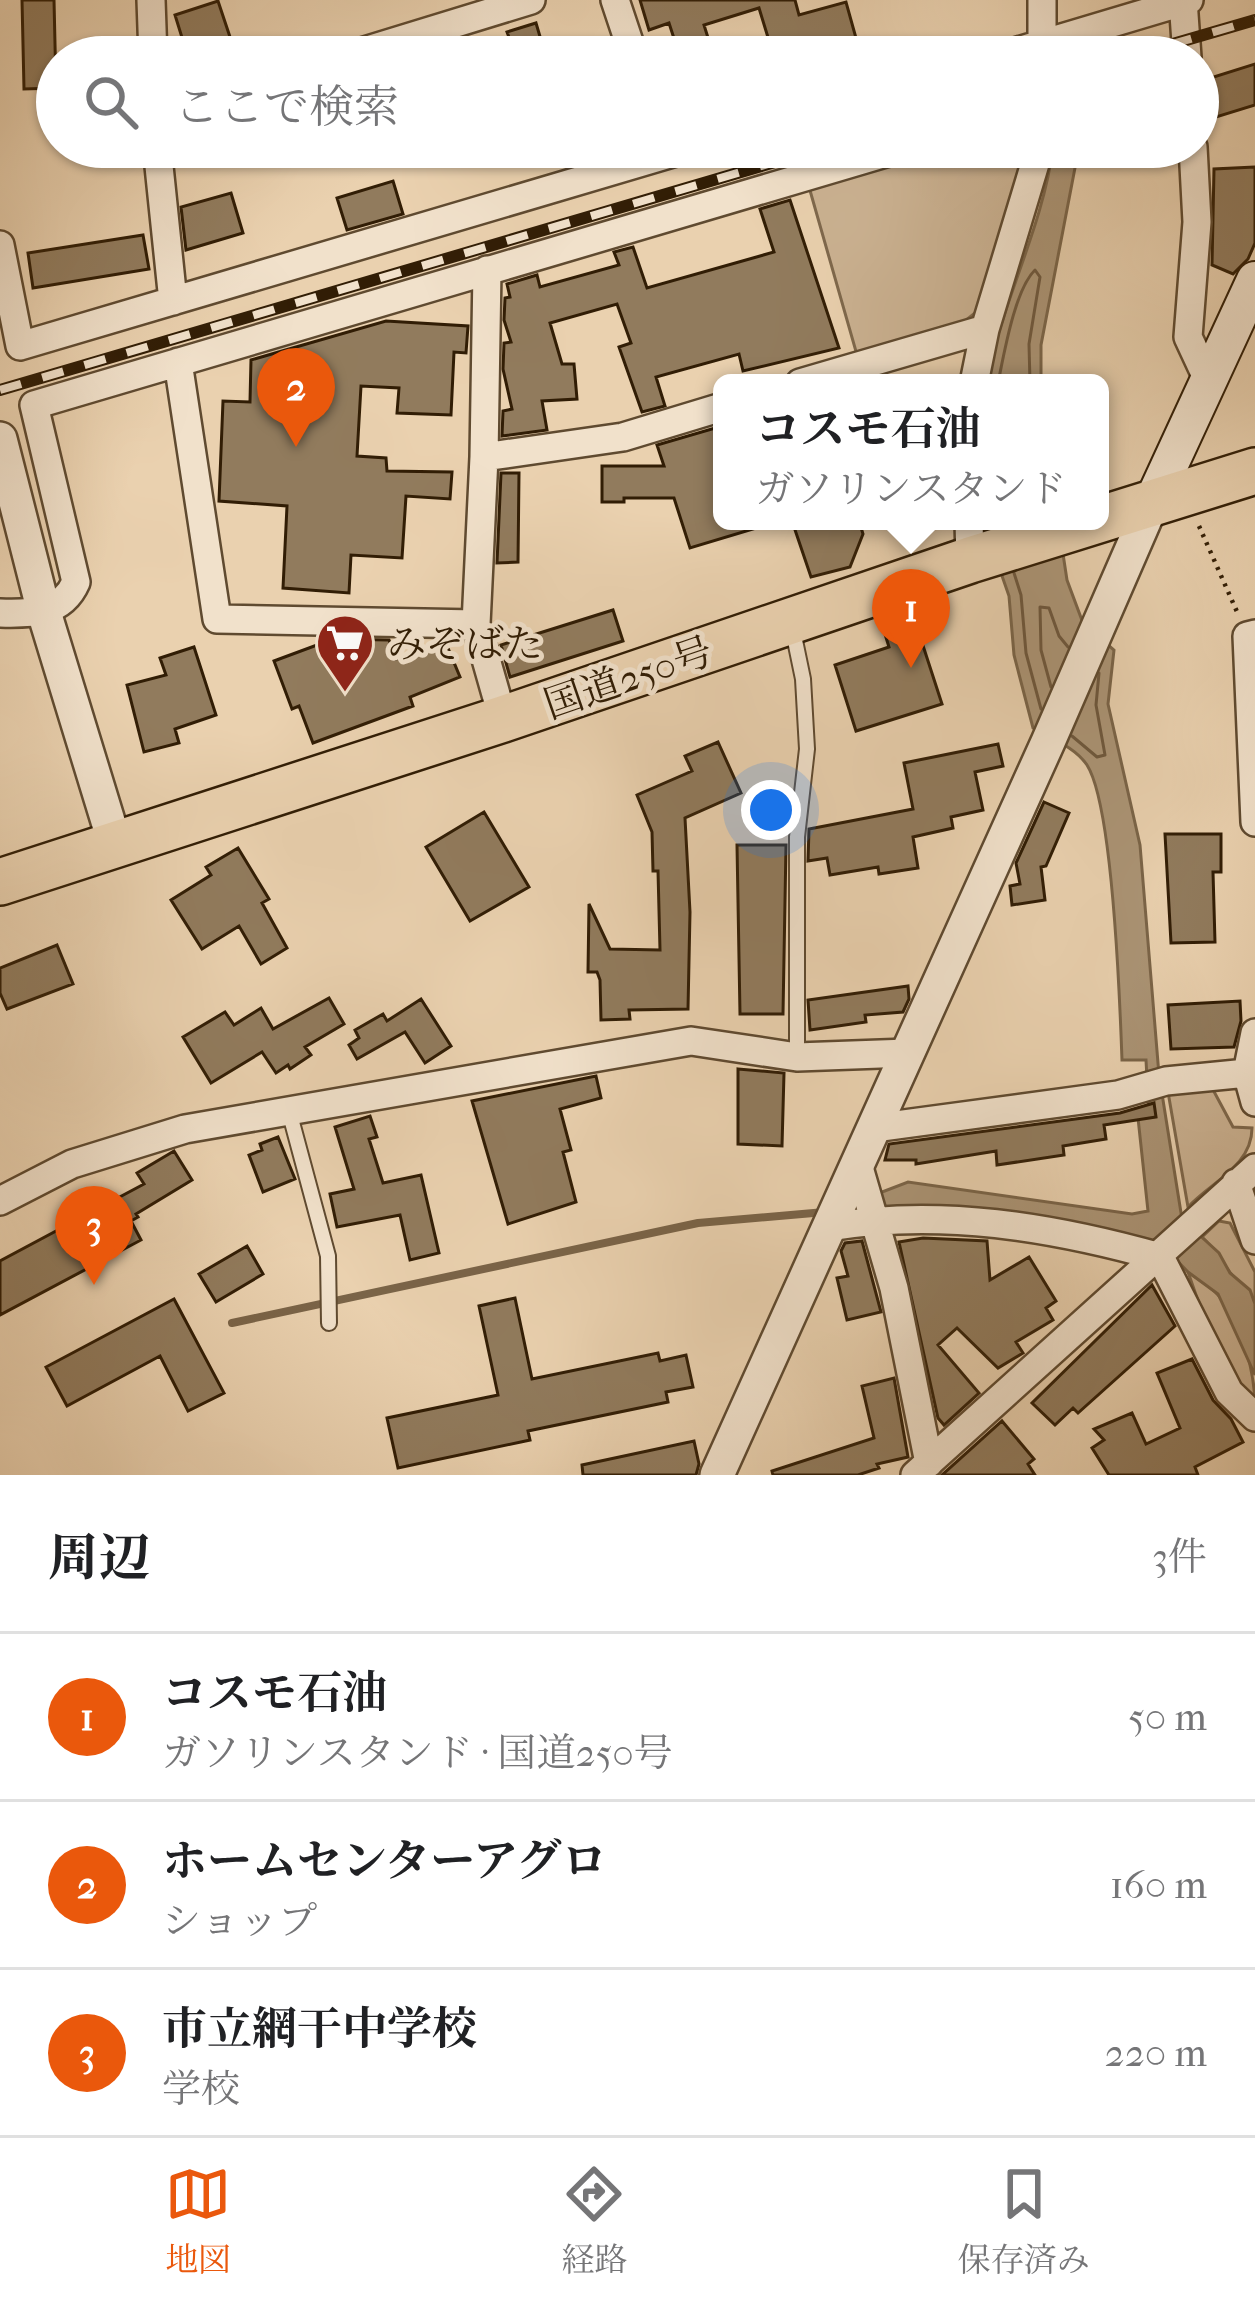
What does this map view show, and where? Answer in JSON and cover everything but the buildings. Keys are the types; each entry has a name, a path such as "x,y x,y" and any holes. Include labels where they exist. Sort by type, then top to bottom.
{"highway":[{"name":"国道250号","path":"1109,518 1255,471"},
{"name":"国道250号","path":"0,882 791,621 969,540 1062,530"}],"main road":[{"path":"1169,498 1208,380 1255,280"}],"street":[{"path":"151,0 152,36"},
{"path":"414,36 531,0"},
{"path":"615,0 627,36"},
{"path":"1042,0 1042,36"},
{"path":"1075,36 1185,0 1186,36"},
{"path":"159,168 173,301"},
{"path":"0,245 20,346 614,168"},
{"path":"1,608 44,612 70,597 76,583 34,405 834,168"},
{"path":"976,374 1034,168"},
{"path":"1193,168 1197,222 1188,337 1208,380"},
{"path":"487,270 476,624 503,719"},
{"path":"831,374 985,329"},
{"path":"178,362 217,620 476,624"},
{"path":"484,457 622,437 713,410"},
{"path":"0,440 44,612 115,844"},
{"path":"1169,498 1099,628 874,1128 862,1191 922,1469 1245,1176"},
{"path":"1251,635 1255,822"},
{"path":"1255,1033 1247,1073 1255,1102"},
{"path":"0,1201 72,1164 185,1129 691,1041 797,1057 908,1053"},
{"path":"874,1128 1118,1095 1155,1082 1247,1073"},
{"path":"1245,1176 1255,1240"},
{"path":"717,1475 829,1227 862,1191"},
{"path":"862,1191 905,1216 1072,1232 1160,1257 1229,1392 1255,1417"}],"lane":[{"path":"791,621 803,679 807,749 797,837 797,1057"},
{"path":"289,1111 328,1256 329,1317"}],"path":[{"path":"1169,498 1251,635"}],"shaded area":[{"path":"873,168 1019,168 980,309 960,325 857,355 809,187"},
{"path":"1211,1086 1233,1127 1252,1128 1250,1141 1238,1163 1188,1207 1168,1092"},
{"path":"1219,1221 1230,1223 1255,1272 1255,1304 1202,1237"},
{"path":"1188,1272 1216,1293 1234,1321 1250,1364 1255,1407 1224,1360"}],"water":[{"path":"1050,168 1075,168 1041,345 1041,374 988,374 1001,324"},
{"path":"986,530 1059,530 1067,580 1083,623 1114,650 1108,704 1140,845 1159,1075 1182,1219 1250,1290 1255,1304 1255,1375 1218,1294 1158,1241 850,1220 856,1202 908,1182 1132,1214 1148,1211 1138,1118 1149,1116 1146,1060 1122,1060 1114,907 1096,787 1076,753 1033,728 1014,655 1009,596"}],"waterway":[{"path":"232,1323 698,1223 825,1212"}],"railway":[{"path":"1200,36 1255,20"},
{"path":"0,390 755,168"}],"place":[{"name":"ホームセンターアグロ","path":"296,447"},
{"name":"コスモ石油","path":"911,668"},
{"name":"みぞばた","path":"345,694"},
{"name":"市立網干中学校","path":"94,1285"}]}
